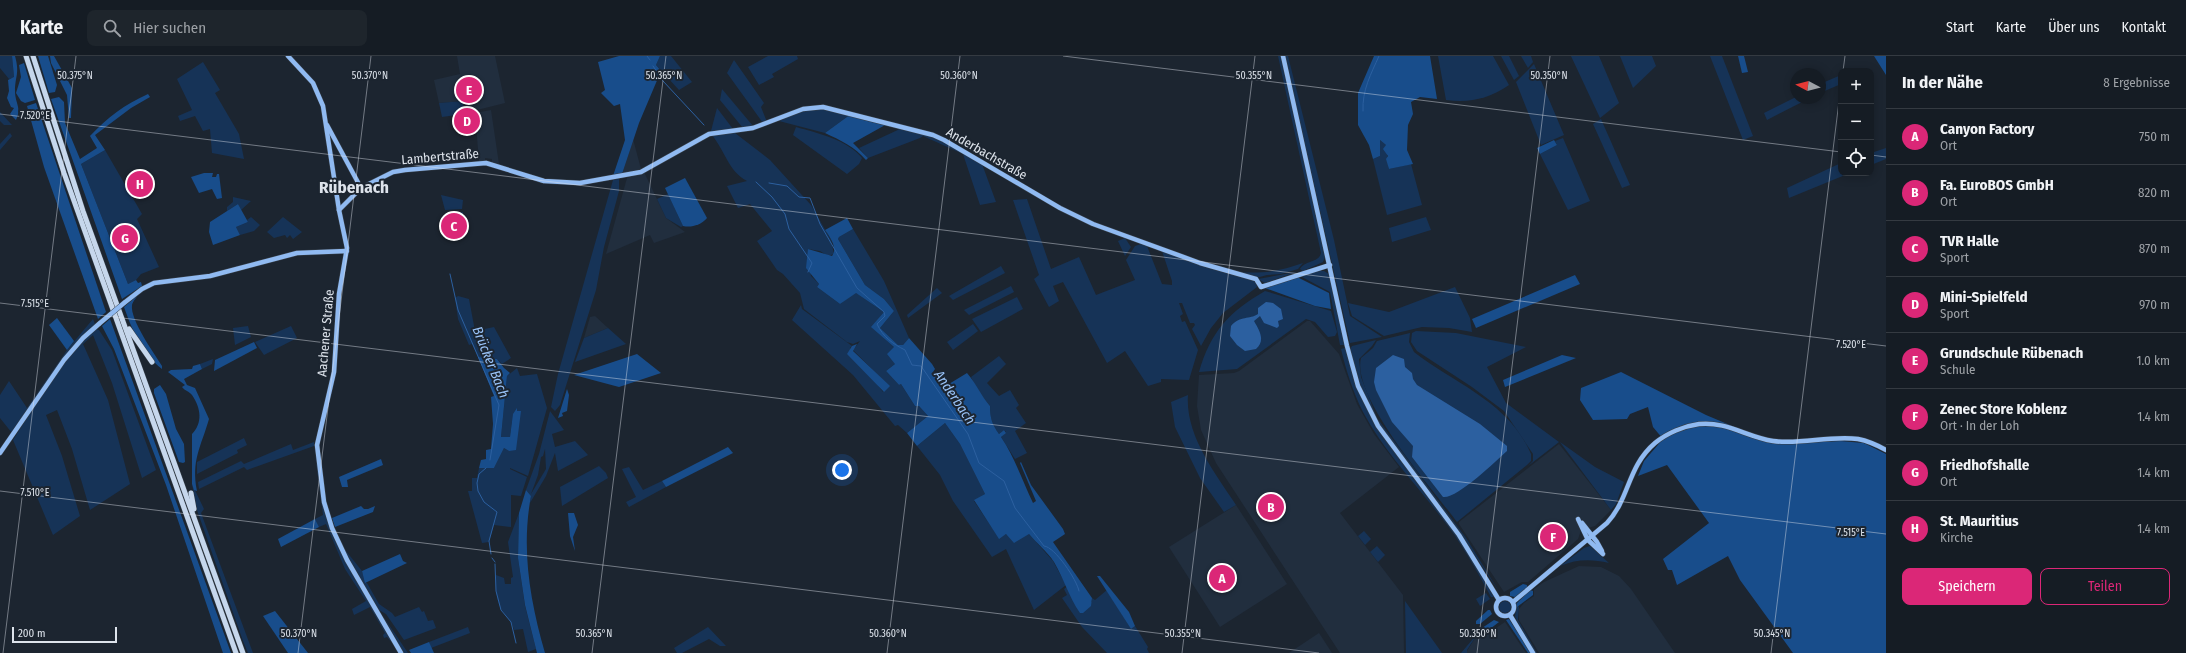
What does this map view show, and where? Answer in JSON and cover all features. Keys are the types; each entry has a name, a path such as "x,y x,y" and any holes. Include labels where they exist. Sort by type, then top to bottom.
{"highway":[{"path":"26,56 64,173 236,653"},
{"path":"33,56 83,211 243,653"},
{"path":"121,314 134,339 152,362"},
{"path":"191,493 198,530"}],"main road":[{"name":"Aachener Straße","path":"288,56 308,76 319,94 326,124 339,210 347,251 339,294 334,372 318,439 318,466 327,514 337,541 401,653"},
{"path":"1283,56 1352,365 1367,407 1393,448 1459,535 1499,600"},
{"name":"Anderbachstraße","path":"626,176 646,169 709,134 755,127 809,107 828,108 897,125 944,140 1060,208 1093,224 1200,263 1256,279 1261,287 1330,265"},
{"path":"326,124 362,188"},
{"name":"Lambertstraße","path":"339,210 362,188 396,171 486,163 544,181 557,183 576,184 626,176"},
{"path":"0,453 64,360 83,338 142,289 154,283 205,277 297,253 347,251"},
{"path":"1513,602 1593,536 1615,513 1633,469 1640,458 1661,439 1687,427 1714,424 1733,428 1772,441 1858,439 1886,450"},
{"path":"1578,518 1593,536 1603,554 1588,540 1578,518"},
{"path":"1510,615 1504,616 1498,614 1495,606 1499,600 1506,598 1513,602"},
{"path":"1510,615 1514,608 1513,602"},
{"path":"1510,615 1533,653"}],"shaded area":[{"path":"0,56 12,56 14,78 9,79 0,68"},
{"path":"12,56 15,56 17,67 15,95 18,116 16,120 10,114 14,108 11,107 7,98 9,91 8,80 14,77"},
{"path":"38,56 48,56 57,85 55,92 49,93"},
{"path":"50,56 54,56 72,88 71,118 69,118 67,95 51,63"},
{"path":"457,56 495,56 505,103 469,112 465,101 439,103 434,80 460,74"},
{"path":"619,56 660,56 656,65 661,71 639,123 622,174 613,176 625,140 620,104 614,106 601,93 605,90 598,62"},
{"path":"660,56 671,56 692,82 679,90 656,65"},
{"path":"768,56 797,56 798,59 772,74 774,77 759,85 748,67"},
{"path":"1278,56 1281,56 1325,257 1323,262 1303,271 1300,269 1302,266 1318,258 1321,253"},
{"path":"1285,56 1288,56 1334,240 1350,316 1382,337 1350,343"},
{"path":"1374,56 1430,56 1437,99 1420,97 1411,102 1413,114 1408,125 1407,150 1413,164 1389,169 1386,159 1388,156 1383,149 1386,145 1380,140 1380,156 1373,159 1369,145 1358,125 1358,93"},
{"path":"1438,56 1493,56 1509,85 1494,94 1479,99 1463,101 1446,100"},
{"path":"1501,56 1509,56 1519,76 1514,80"},
{"path":"1521,56 1531,56 1533,62 1528,68"},
{"path":"1571,56 1599,56 1619,103 1600,118"},
{"path":"1620,56 1652,56 1656,66 1633,88"},
{"path":"1710,56 1722,56 1753,136 1743,140"},
{"path":"1738,56 1744,56 1748,72 1742,73"},
{"path":"1874,56 1886,56 1886,75"},
{"path":"734,60 764,103 761,107 767,122 763,123 727,73"},
{"path":"203,62 220,90 215,93 239,134 244,159 212,153 210,129 203,131 195,116 180,121 178,116 192,110 177,79"},
{"path":"24,63 35,100 25,103 21,101 16,93 21,77 19,65"},
{"path":"1534,64 1564,135 1541,145 1516,82"},
{"path":"1838,76 1838,85 1826,90 1826,81"},
{"path":"722,89 753,126 743,128 720,100"},
{"path":"148,94 150,97 131,108 95,135 105,150 81,164 128,284 136,280 138,283 141,282 142,286 122,299 51,99 59,97 64,102 65,123 80,159 97,148 90,136 97,129 124,107"},
{"path":"1790,100 1790,104 1798,104 1767,120 1764,113"},
{"path":"463,101 464,114 442,117 439,103"},
{"path":"36,103 106,312 98,319 44,167 27,106"},
{"path":"717,108 733,129 711,131"},
{"path":"820,108 851,114 825,133 779,121 803,110"},
{"path":"491,110 499,164 492,162 492,159 485,158 485,161 479,161 475,113"},
{"path":"0,112 12,125 4,125 0,121"},
{"path":"474,114 476,125 461,128 459,118"},
{"path":"851,114 887,124 853,143 868,158 866,160 862,155 842,141 825,133"},
{"path":"1601,119 1630,185 1622,188 1593,124"},
{"path":"796,127 832,138 849,146 862,158 859,164 847,174 793,135"},
{"path":"902,128 940,140 982,164 996,202 980,205 963,154 923,136 868,158 859,148"},
{"path":"10,133 12,136 0,150 0,144"},
{"path":"735,133 770,160 811,205 831,240 834,254 828,256 820,251 808,249 811,276 819,284 817,287 840,304 855,292 884,312 872,327 895,348 895,364 886,371 899,385 901,384 915,406 919,406 928,416 907,433 898,425 895,426 853,375 792,320 801,305 802,309 852,346 850,348 883,392 889,386 853,350 860,341 853,344 847,342 804,309 800,293 783,274 777,270 757,241 772,231 750,204 738,208 727,186 747,181 735,172 711,134"},
{"path":"1563,138 1590,201 1568,210 1540,154 1557,145 1555,141"},
{"path":"633,139 641,169 622,174"},
{"path":"1380,140 1386,145 1389,169 1411,164 1422,205 1387,215 1373,159 1380,156"},
{"path":"1554,140 1557,145 1540,154 1537,148"},
{"path":"1886,148 1886,159 1874,164 1874,152"},
{"path":"105,150 142,214 137,219 159,267 141,274 136,280 128,284 81,164"},
{"path":"1838,164 1838,176 1843,176 1789,198 1787,188"},
{"path":"644,172 666,218 685,232 654,243 650,235 606,254 627,178"},
{"path":"204,173 213,173 212,177 216,177 217,174 219,174 222,198 217,199 212,189 199,193 191,177"},
{"path":"685,178 707,218 699,224 686,227 683,226 665,188"},
{"path":"619,179 619,191 604,247 596,290 560,405 555,411 551,407 558,374 613,180"},
{"path":"668,194 683,226 681,227 666,218 657,199"},
{"path":"441,195 463,200 462,209 445,210"},
{"path":"233,197 251,201 241,210 238,204 227,211 227,207 233,202"},
{"path":"1027,199 1051,269 1079,257 1096,295 1135,280 1126,260 1135,246 1141,244 1147,246 1162,284 1172,285 1162,251 1229,274 1253,280 1257,287 1223,313 1211,328 1201,346 1192,329 1195,325 1194,323 1190,323 1182,303 1179,303 1183,314 1180,316 1182,322 1185,321 1198,350 1189,380 1161,379 1161,382 1148,386 1125,351 1107,363 1063,282 1053,286 1059,301 1049,307 1034,279 1039,275 1013,200"},
{"path":"238,204 248,222 236,227 240,235 213,245 209,232 210,222"},
{"path":"463,212 463,221 460,222 461,230 447,231 448,214"},
{"path":"251,217 260,225 254,231 240,235 236,227 248,222 247,220"},
{"path":"283,217 302,232 293,239 290,235 287,238 285,235 274,238 267,232"},
{"path":"1426,217 1431,230 1392,242 1389,228"},
{"path":"847,218 853,229 838,239 865,285 884,299 894,311 880,328 898,345 903,345 909,338 932,364 935,369 933,372 944,387 967,373 973,381 990,406 992,421 999,434 1004,430 1006,433 1001,437 1014,461 1033,503 1036,501 1020,463 1021,462 1031,485 1063,529 1065,534 1053,542 1092,598 1091,606 1083,613 1080,613 1076,607 1054,562 1029,534 1014,543 1006,534 999,539 974,500 985,494 960,444 945,423 917,446 907,433 928,416 919,406 915,406 901,384 899,385 886,371 895,364 887,354 894,347 871,327 884,312 856,293 840,304 817,287 819,284 806,268 808,249 832,256 834,253 834,246 825,230"},
{"path":"853,229 884,281 909,338 903,345 898,345 880,328 894,311 884,299 865,285 838,239"},
{"path":"1125,238 1131,247 1125,256 1118,241"},
{"path":"1303,263 1298,269 1281,274 1267,275 1256,278 1238,272 1255,273 1271,271"},
{"path":"1001,266 1005,273 953,300 949,296"},
{"path":"1315,271 1324,271 1329,274 1345,345 1340,345 1330,292 1302,277"},
{"path":"1296,272 1265,283 1258,279"},
{"path":"1575,275 1580,284 1476,328 1472,319"},
{"path":"1297,277 1329,293 1331,309 1315,306 1265,288"},
{"path":"1011,286 1014,292 969,315 964,310"},
{"path":"1455,287 1470,318 1472,332 1449,328 1422,327 1384,336 1352,316 1348,303 1389,312"},
{"path":"937,288 942,293 908,318 907,315"},
{"path":"1265,291 1331,311 1337,332 1335,336 1328,337 1315,322 1306,319 1237,369 1199,372 1209,345 1223,324 1241,307"},
{"path":"138,295 133,302 132,311 143,336 162,366 162,369 149,356 138,341 124,307"},
{"path":"458,296 469,299 475,331 494,327 511,358 502,364 497,359 478,357 472,344 469,345 458,319 455,298"},
{"path":"1017,297 1023,309 981,332 972,319"},
{"path":"1266,302 1273,303 1281,309 1283,319 1278,321 1279,326 1277,328 1264,323 1260,316 1254,321 1261,335 1261,342 1256,349 1245,351 1237,345 1230,336 1231,326 1238,320 1258,314 1258,308"},
{"path":"595,316 608,328 584,338 590,317"},
{"path":"57,318 74,341 67,350 49,325"},
{"path":"93,319 95,324 65,356 12,433 0,418 0,395 9,381 27,408 67,350"},
{"path":"110,319 231,653 223,653 166,485 114,349 102,326"},
{"path":"1307,321 1310,321 1339,354 1357,404 1374,434 1399,467 1340,513 1403,595 1404,653 1340,653 1216,463 1201,430 1197,406 1199,375 1234,373 1239,371"},
{"path":"973,324 978,331 953,350 947,342"},
{"path":"248,326 251,337 235,345 233,328"},
{"path":"291,326 297,338 264,355 255,342"},
{"path":"608,328 626,344 575,362 584,338"},
{"path":"96,329 99,330 112,350 156,470 142,478 112,383 93,335 83,344 108,400 130,484 90,510 72,449 57,410 46,415 62,456 80,516 53,535 13,440 61,368 83,341"},
{"path":"1416,331 1456,333 1526,347 1487,367 1506,403 1559,442 1528,466 1533,461 1533,454 1504,411 1472,387 1417,351 1411,342 1412,333"},
{"path":"1410,333 1409,342 1414,352 1495,407 1521,436 1531,454 1531,461 1527,465 1457,522 1396,442 1368,395 1361,375 1361,358 1373,348 1377,341"},
{"path":"1376,340 1359,359 1361,377 1377,418 1466,538 1500,593 1449,517 1375,418 1359,384 1350,349 1352,346"},
{"path":"254,342 257,348 214,371 215,360"},
{"path":"857,344 853,351 890,386 884,392 847,354 852,346"},
{"path":"1345,348 1355,384 1376,427 1460,540 1494,597 1491,597 1468,556 1448,526 1390,453 1371,426 1359,404 1350,381 1341,349"},
{"path":"637,354 661,373 619,387 574,375"},
{"path":"1393,355 1404,359 1405,367 1412,373 1413,379 1417,385 1480,424 1507,446 1507,451 1486,470 1467,486 1449,496 1443,497 1412,457 1413,446 1392,422 1376,390 1374,382 1376,368"},
{"path":"1562,355 1576,358 1505,387 1503,380"},
{"path":"999,356 1006,364 987,383 999,396 1010,390 1019,405 1016,408 1026,423 1015,431 1027,453 1015,459 1001,437 1006,432 1004,430 999,434 992,421 990,406 978,391 971,377"},
{"path":"478,357 497,359 510,373 507,376 501,437 510,437 513,414 517,408 517,411 521,411 516,450 509,451 504,448 494,468 479,468 481,460 486,459 486,450 491,449 493,424 491,397 494,396"},
{"path":"213,359 212,364 202,369 200,364"},
{"path":"200,364 202,369 184,379 187,385 195,388 209,419 196,462 195,480 197,491 194,490 192,484 192,434 198,425 200,415 199,410 192,395 182,387 185,385 168,372 171,370 192,369 193,366"},
{"path":"517,368 520,376 537,374 547,408 528,476 510,468 527,477 521,496 511,495 511,527 494,525 489,542 482,543 468,491 472,491 472,478 477,478 479,468 494,468 504,448 509,451 513,414 510,437 501,437 507,376"},
{"path":"1621,372 1706,415 1775,444 1840,441 1864,443 1886,454 1886,653 1793,653 1740,580 1728,556 1677,585 1672,570 1668,570 1663,559 1709,523 1667,465 1638,476 1644,461 1663,439 1653,427 1648,407 1630,414 1627,419 1593,420 1580,400 1581,388"},
{"path":"160,385 166,394 176,429 184,444 185,462 183,463 179,462 154,393 154,389"},
{"path":"567,389 569,395 567,411 562,413 563,416 558,418"},
{"path":"1188,395 1188,410 1196,439 1211,467 1236,505 1224,512 1200,478 1175,427 1171,402"},
{"path":"550,411 564,430 552,434 555,447 575,441 588,455 558,471 555,453 546,476 530,503 531,496 526,490 539,454","holes":["545,449 546,469 531,494 538,475 541,457 543,456"]},
{"path":"945,423 960,444 985,494 974,501 999,538 1006,534 1010,537 1029,534 1053,561 1066,585 1034,610 1006,549 992,557 953,501 940,475 917,446"},
{"path":"244,438 247,445 237,450 238,453 197,474 197,462"},
{"path":"314,442 314,446 247,470 244,467 199,489 198,482 241,461 244,464 291,444 293,450"},
{"path":"1560,442 1595,467 1624,482 1616,504 1611,510"},
{"path":"1559,444 1611,510 1595,526 1581,530 1578,539 1528,582 1522,582 1504,592 1459,522"},
{"path":"728,447 733,453 666,487 662,481"},
{"path":"315,454 325,513 334,539 392,643 387,637 384,638 383,635 385,633 370,607 354,615 352,609 366,601 345,569 326,524 319,527 315,519 323,515"},
{"path":"381,459 383,465 347,480 348,487 342,487 339,477"},
{"path":"599,466 606,473 608,478 562,506 560,487"},
{"path":"629,467 643,490 662,481 666,487 629,507 626,502 636,497 622,469"},
{"path":"192,484 204,509 201,513 253,653 248,653 243,641 197,510"},
{"path":"526,490 531,496 528,516 527,555 531,594 545,653 537,653 525,605 518,558 519,513"},
{"path":"1236,505 1287,584 1220,627 1169,547"},
{"path":"361,506 364,509 368,509 375,506 373,512 335,527 332,518"},
{"path":"519,513 518,558 525,606 536,649 528,652 523,629 514,630 512,624 499,605 496,588 496,575 504,578 505,584 511,584 511,578 513,577 508,542"},
{"path":"568,513 574,513 578,525 573,537 575,551 570,536"},
{"path":"315,519 319,527 281,547 278,539"},
{"path":"1364,531 1371,539 1365,545 1358,536"},
{"path":"342,546 362,571 366,583 379,604 392,613 395,617 419,607 422,612 424,611 428,621 433,620 436,628 404,640 386,614 379,610"},
{"path":"1377,546 1385,555 1378,562 1370,552"},
{"path":"1590,546 1609,563 1584,560 1560,566 1584,548"},
{"path":"400,554 403,561 407,563 365,583 362,571"},
{"path":"1579,566 1601,567 1619,576 1631,589 1675,653 1539,653 1519,620 1519,609 1524,603 1534,596 1534,589 1544,582"},
{"path":"1097,576 1100,576 1129,612 1135,626 1131,629"},
{"path":"1523,584 1527,585 1527,588 1515,597 1510,596 1510,592"},
{"path":"1068,586 1069,591 1092,602 1092,598 1095,600 1107,590 1131,629 1135,626 1148,647 1147,649 1149,653 1107,653 1082,627 1062,598 1067,595 1064,589"},
{"path":"1530,590 1533,591 1533,595 1517,607 1516,604"},
{"path":"1486,593 1490,599 1480,606 1476,599"},
{"path":"1405,601 1442,653 1406,653"},
{"path":"1507,601 1510,602 1510,612 1503,613 1500,612 1499,605 1500,602"},
{"path":"1516,604 1519,607 1518,620 1537,653 1535,653 1515,617"},
{"path":"1488,610 1490,610 1492,614 1480,624 1476,624 1476,621"},
{"path":"275,611 308,653 288,653 263,616"},
{"path":"383,616 408,653 404,653"},
{"path":"1509,619 1531,653 1528,653 1506,620"},
{"path":"1494,620 1499,622 1486,632 1482,631 1482,628"},
{"path":"1505,622 1526,653 1467,653 1478,633 1487,634"},
{"path":"468,627 470,633 431,648 429,642"},
{"path":"708,627 726,646 720,646 709,639 682,653 677,653 674,648"},
{"path":"1319,633 1332,653 1289,653"},
{"path":"1478,633 1467,650 1467,653 1461,653"},
{"path":"429,642 434,653 411,653 409,650"}],"waterway":[{"name":"Anderbach","path":"647,56 650,60"},
{"path":"1363,111 1366,89 1379,56"},
{"name":"Anderbach","path":"653,66 663,81 704,125"},
{"path":"756,182 772,197 785,214 789,229 812,263 808,272"},
{"name":"Anderbach","path":"769,183 787,186 799,197 810,198 820,224 857,288 884,312 885,316 877,324 882,333 892,343 905,350 912,365 921,366 968,434 979,463 1004,481 1015,508 1044,546 1054,552 1065,565 1074,579 1079,591"},
{"name":"Brücker Bach","path":"450,274 458,310 499,405 490,460"},
{"name":"Brücker Bach","path":"486,468 479,474 477,483 478,491 484,502 497,512 489,541 491,554"},
{"name":"Brücker Bach","path":"492,558 495,562"},
{"name":"Brücker Bach","path":"495,564 496,591 501,610 511,622 516,643"}],"place":[{"name":"Grundschule Rübenach","path":"469,90"},
{"name":"Mini-Spielfeld","path":"467,121"},
{"name":"St. Mauritius","path":"140,184"},
{"name":"TVR Halle","path":"454,226"},
{"name":"Friedhofshalle","path":"125,238"},
{"name":"Fa. EuroBOS GmbH","path":"1271,507"},
{"name":"Zenec Store Koblenz","path":"1553,537"},
{"name":"Canyon Factory","path":"1222,578"}],"district":[{"name":"Rübenach","path":"354,187"}]}
